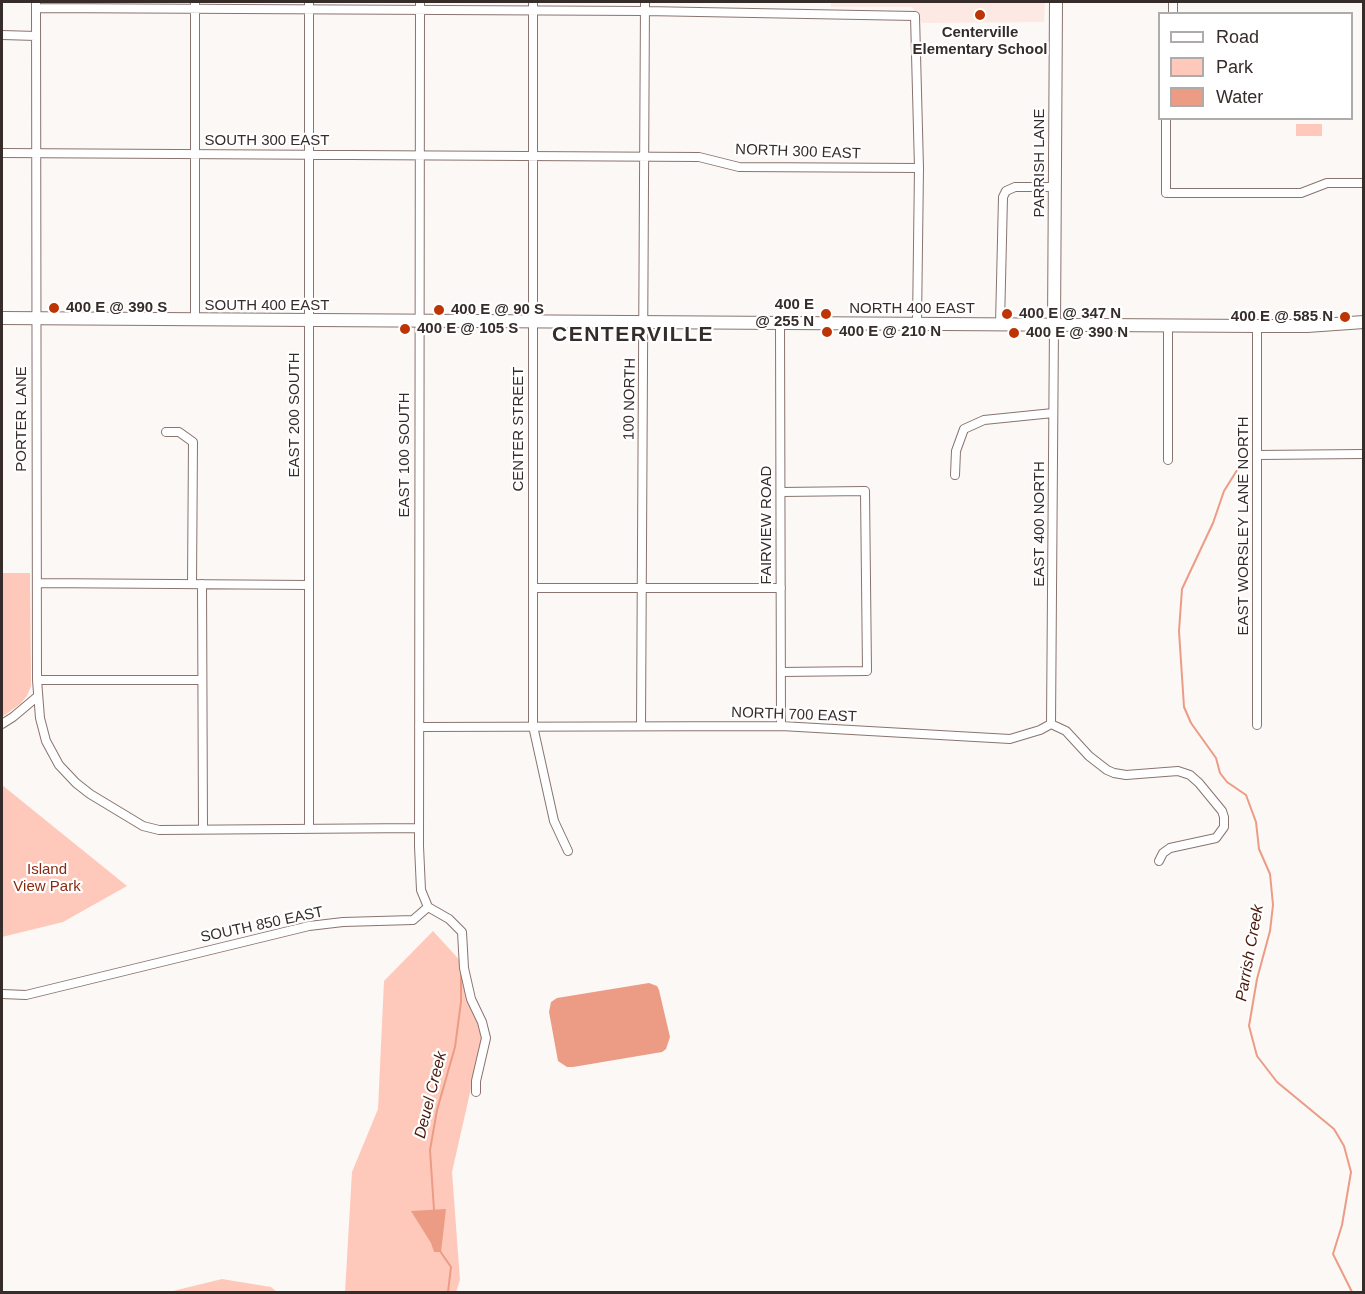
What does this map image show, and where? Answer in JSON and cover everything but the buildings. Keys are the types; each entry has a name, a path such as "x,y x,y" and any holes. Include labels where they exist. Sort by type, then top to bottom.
{"street":[{"name":"100 NORTH","path":"640,726 645,2"},
{"name":"PARRISH LANE","path":"1054,325 1056,2"},
{"path":"36,5 532,6 645,11 915,16 919,168 917,323"},
{"name":"PORTER LANE","path":"36,5 36,680 40,718 46,741 59,765 76,783 143,826 159,830 418,828"},
{"path":"195,5 195,320"},
{"name":"EAST 200 SOUTH","path":"309,6 309,829"},
{"name":"EAST 100 SOUTH","path":"420,6 418,828 422,890 428,907"},
{"name":"CENTER STREET","path":"532,6 533,726 554,821 568,851"},
{"path":"2,35 36,36"},
{"path":"1166,120 1166,193 1301,193 1327,183 1364,183"},
{"name":"SOUTH 300 EAST","path":"2,153 532,155"},
{"name":"NORTH 300 EAST","path":"532,155 699,158 739,167 919,168"},
{"path":"1000,324 1002,204 1006,191 1018,187 1055,187"},
{"name":"SOUTH 400 EAST","path":"2,318 532,322"},
{"name":"NORTH 400 EAST","path":"532,322 1257,327 1364,322"},
{"name":"FAIRVIEW ROAD","path":"780,323 781,726"},
{"name":"EAST 400 NORTH","path":"1051,724 1054,325"},
{"path":"1168,326 1168,460"},
{"name":"EAST WORSLEY LANE NORTH","path":"1257,327 1257,725"},
{"path":"955,475 956,451 964,429 984,420 1053,413"},
{"path":"166,432 178,432 193,442 192,584"},
{"path":"1257,455 1364,454"},
{"path":"780,492 865,491 867,670 781,672"},
{"path":"37,583 309,585"},
{"path":"202,585 203,829"},
{"path":"533,588 781,588"},
{"path":"36,680 202,680"},
{"path":"2,724 38,696"},
{"path":"1051,724 1066,731 1089,756 1114,773 1126,775 1178,771 1190,775 1222,811 1224,827 1216,838 1170,848 1163,853 1159,861"},
{"name":"NORTH 700 EAST","path":"419,727 781,726 1010,739 1040,730 1051,724"},
{"path":"428,907 449,919 462,932 464,968 471,999 482,1022 486,1038 476,1081 476,1092"},
{"name":"SOUTH 850 EAST","path":"2,994 26,995 309,926 343,922 413,920 428,907"}],"shaded area":[{"name":"Centerville Elementary School","path":"831,2 1045,2 1044,22 922,23 912,7 831,7"}],"green space":[{"path":"1296,124 1322,124 1322,136 1296,136"},
{"path":"2,573 30,573 31,686 27,696 20,704 2,717"},
{"name":"Island View Park","path":"2,785 127,886 63,922 2,937"},
{"path":"433,931 465,966 484,1031 452,1172 460,1280 456,1292 345,1292 352,1172 378,1109 384,981"},
{"path":"222,1279 271,1287 277,1292 169,1292"}],"water":[{"path":"649,983 657,986 659,990 670,1037 666,1049 662,1052 573,1067 567,1067 558,1061 549,1012 551,1002 557,998"},
{"path":"446,1209 441,1252 434,1252 411,1211"}],"waterway":[{"name":"Parrish Creek","path":"1239,467 1224,491 1213,523 1182,589 1179,631 1184,707 1191,723 1216,758 1220,773 1227,782 1246,795 1256,822 1259,849 1270,874 1273,905 1270,931 1257,979 1249,1026 1257,1056 1277,1082 1334,1129 1344,1146 1351,1172 1342,1225 1333,1254 1352,1292"},
{"name":"Deuel Creek","path":"434,1210 430,1150 437,1110 455,1047 461,1002 461,972"},
{"name":"Deuel Creek","path":"440,1251 451,1267 448,1292"}],"place":[{"name":"Centerville Elementary School","path":"980,15"},
{"name":"400 E @ 390 S","path":"54,308"},
{"name":"400 E @ 90 S","path":"439,310"},
{"name":"400 E @ 255 N","path":"826,314"},
{"name":"400 E @ 347 N","path":"1007,314"},
{"name":"400 E @ 585 N","path":"1345,317"},
{"name":"400 E @ 105 S","path":"405,329"},
{"name":"400 E @ 210 N","path":"827,332"},
{"name":"400 E @ 390 N","path":"1014,333"}],"district":[{"name":"CENTERVILLE","path":"633,335"}]}
